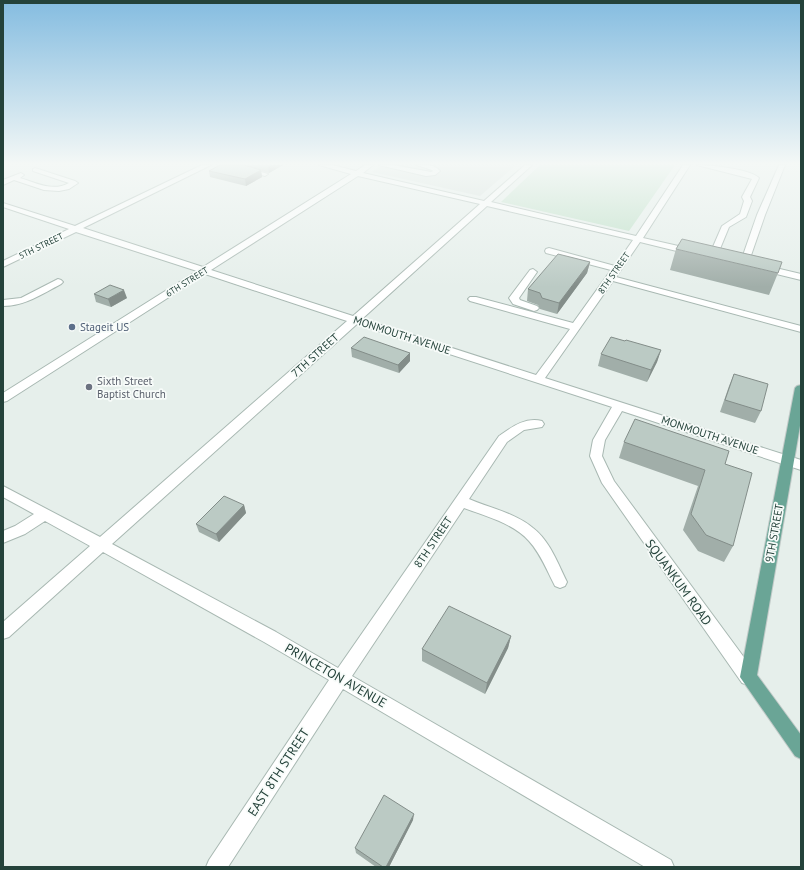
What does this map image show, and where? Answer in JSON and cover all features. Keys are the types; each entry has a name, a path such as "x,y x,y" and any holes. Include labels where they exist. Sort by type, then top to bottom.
{"main road":[{"name":"9TH STREET","path":"748,677 801,388"},
{"name":"SQUANKUM ROAD","path":"748,677 801,750"}],"street":[{"name":"MONMOUTH AVENUE","path":"5,206 801,465"},
{"name":"5TH STREET","path":"3,264 124,206"},
{"name":"6TH STREET","path":"3,398 307,206"},
{"name":"7TH STREET","path":"3,632 102,546 483,206"},
{"path":"497,206 709,256 726,226 741,217 746,206"},
{"name":"8TH STREET","path":"539,379 660,206"},
{"path":"765,206 747,264 801,276"},
{"path":"549,251 617,269"},
{"path":"533,272 514,298 516,302 577,324"},
{"path":"610,278 801,329"},
{"path":"3,303 11,304 20,302 58,282"},
{"path":"473,299 577,324"},
{"name":"SQUANKUM ROAD","path":"618,405 599,440 596,456 608,483 748,677"},
{"name":"8TH STREET","path":"341,677 503,440 521,426 538,424"},
{"name":"PRINCETON AVENUE","path":"3,491 270,636 664,867"},
{"path":"460,501 502,518 528,532 537,541 547,556 560,582"},
{"path":"3,537 20,530 45,514"},
{"name":"EAST 8TH STREET","path":"216,867 341,677"}],"green space":[{"path":"517,206 647,206 629,231"}],"building":[{"path":"682,239 782,262 778,273 676,249"},
{"path":"558,254 590,262 559,303 542,298 540,293 528,289"},
{"path":"110,285 124,290 108,299 94,294"},
{"path":"364,337 410,353 398,365 351,348"},
{"path":"611,337 661,350 651,370 601,354"},
{"path":"734,374 768,384 761,411 725,400"},
{"path":"635,419 729,451 725,464 752,473 733,546 706,535 691,514 705,470 624,442"},
{"path":"224,496 244,505 216,534 196,524"},
{"path":"449,606 511,636 487,683 422,649"},
{"path":"384,795 414,814 386,867 383,867 355,848"}],"place":[{"name":"Stageit US","path":"72,327"},
{"name":"Sixth Street Baptist Church","path":"89,387"}]}
